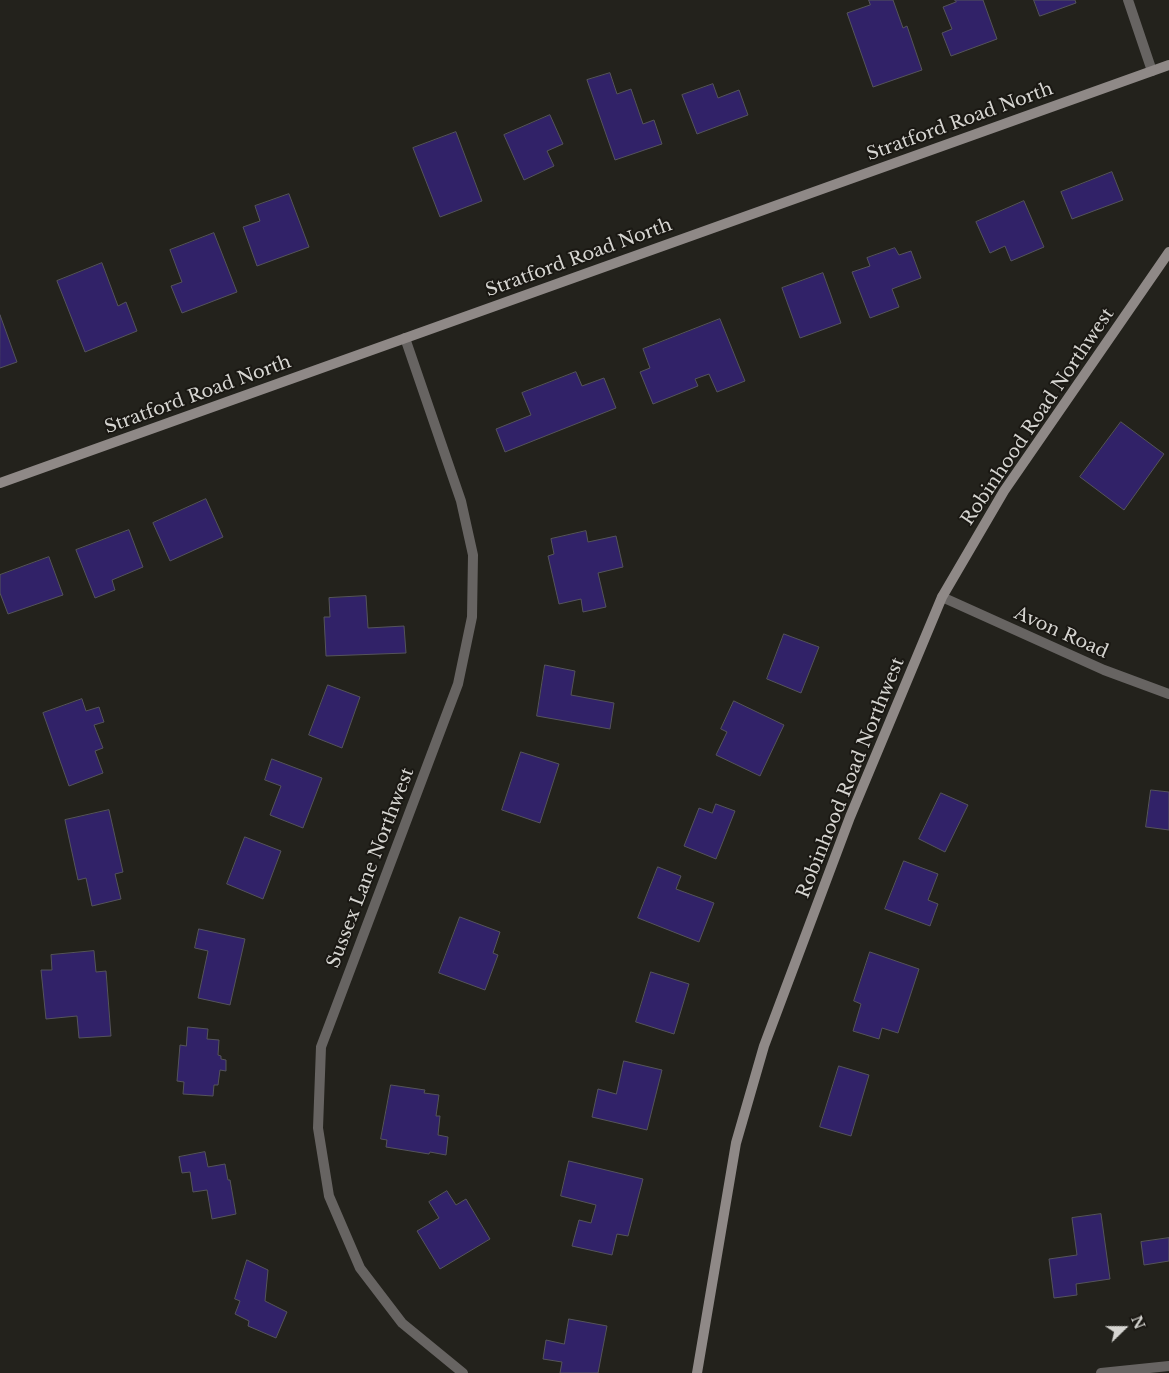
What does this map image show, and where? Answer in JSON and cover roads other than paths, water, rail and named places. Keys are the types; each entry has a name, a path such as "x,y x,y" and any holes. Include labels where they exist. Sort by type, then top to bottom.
{"main road":[{"name":"Stratford Road North","path":"0,483 1169,65"},
{"name":"Robinhood Road Northwest","path":"697,1373 736,1143 764,1046 850,817 942,597 1004,491 1169,252"}],"street":[{"path":"1128,0 1152,71"},
{"name":"Sussex Lane Northwest","path":"405,338 461,501 473,555 472,617 458,684 321,1047 318,1128 329,1196 360,1268 402,1323 464,1373"},
{"name":"Avon Road","path":"942,597 1104,670 1169,694"},
{"path":"1101,1373 1169,1366"}]}
